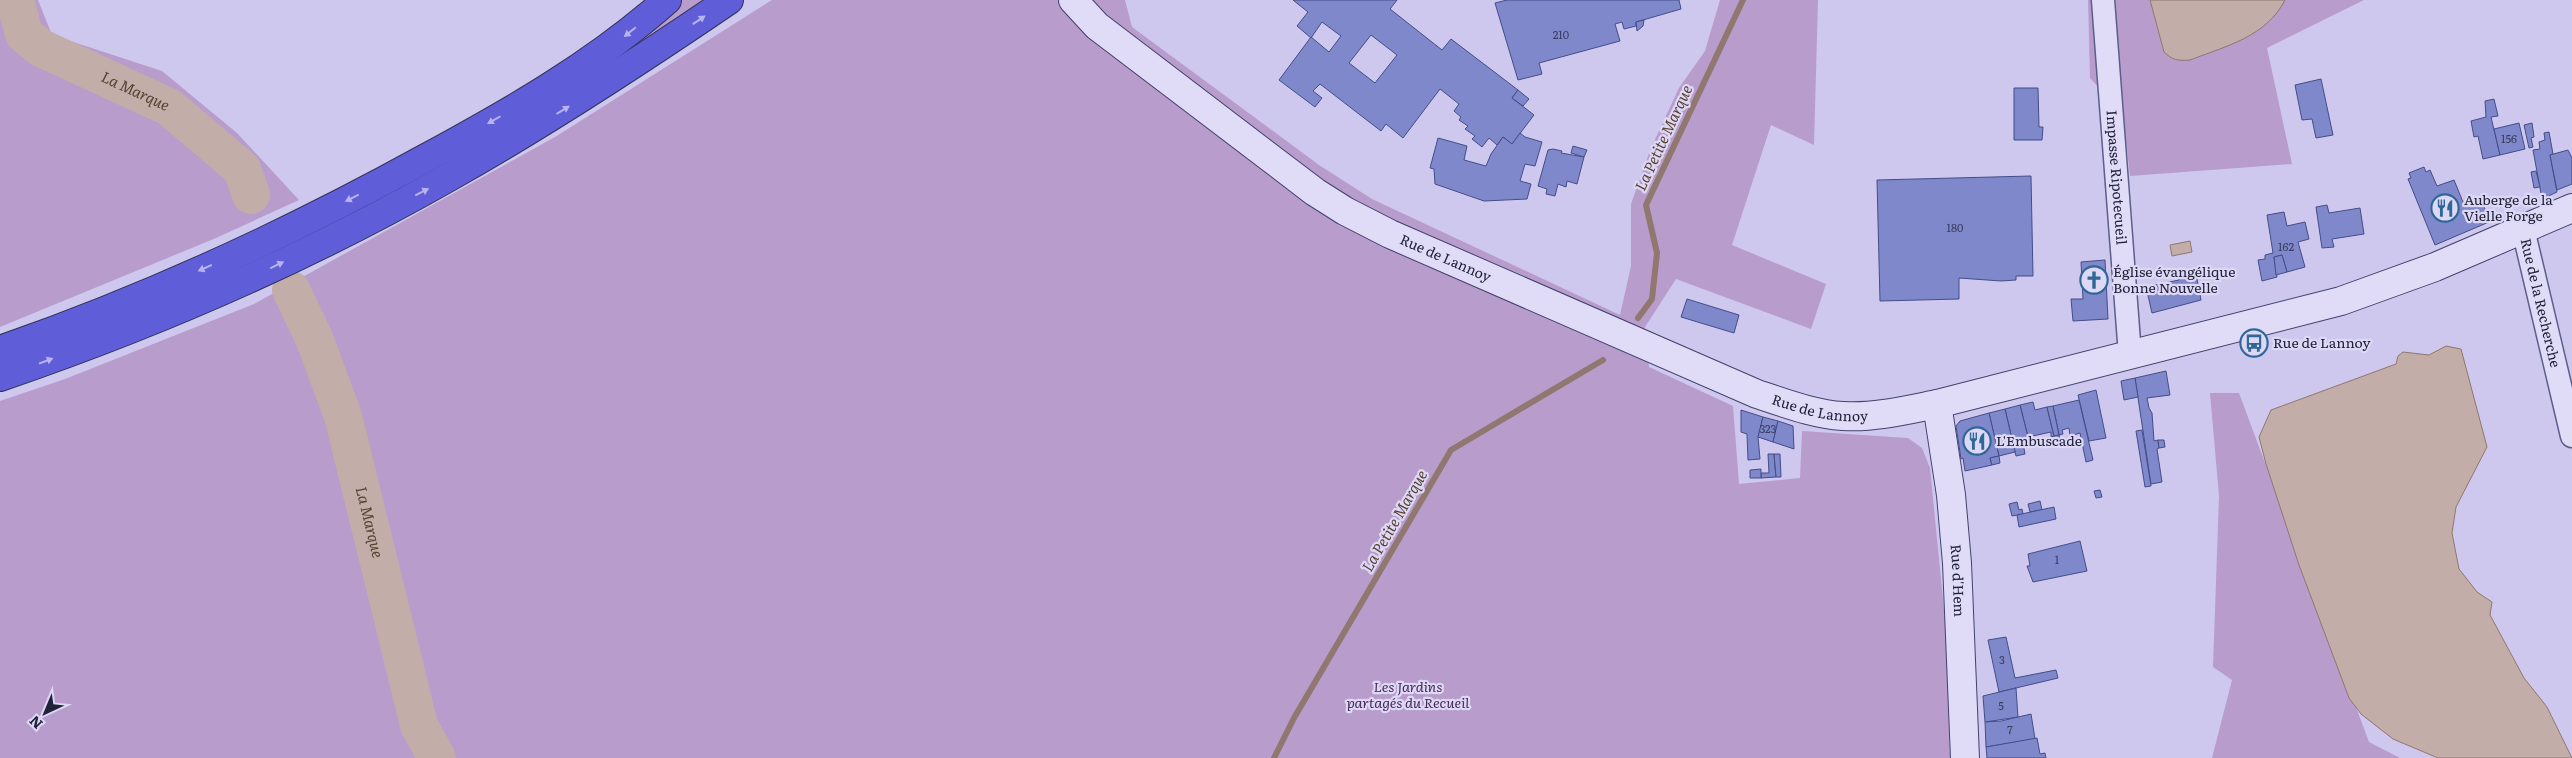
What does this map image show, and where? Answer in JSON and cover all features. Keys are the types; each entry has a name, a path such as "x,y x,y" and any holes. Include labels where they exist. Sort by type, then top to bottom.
{"highway":[{"path":"0,350 66,326 206,268 379,185 561,80 625,36 667,0"},
{"path":"0,378 180,309 369,219 448,178 575,102 729,0"}],"main road":[{"name":"Rue de Lannoy","path":"1073,0 1097,26 1280,166 1345,211 1390,234 1757,394 1816,412 1864,416 1937,404 2341,301 2418,273 2572,208"},
{"name":"Rue de Lannoy","path":"1090,0 1130,50"},
{"name":"Rue d'Hem","path":"1937,404 1956,555 1964,758"}],"street":[{"name":"Impasse Ripotecueil","path":"2103,0 2130,355"},
{"name":"Rue de la Recherche","path":"2523,229 2572,436"}],"green space":[{"path":"0,0 38,0 52,35 162,71 237,133 299,200 216,238 0,327"},
{"path":"682,0 705,0 635,45"},
{"name":"Les Jardins partagés du Recueil","path":"772,0 1125,0 1132,27 1319,165 1372,199 1620,315 1631,266 1631,204 1651,148 1679,88 1705,51 1720,0 1818,0 1814,145 1771,125 1732,245 1826,284 1811,329 1676,279 1645,327 1649,367 1733,406 1739,484 1800,478 1802,431 1908,438 1922,448 1930,468 1946,630 1950,758 0,758 0,401 65,379 254,304 555,137"},
{"path":"2088,0 2364,0 2267,48 2292,164 2130,176 2123,114 2090,78"},
{"path":"2210,393 2239,393 2369,742 2400,758 2212,758 2232,680 2213,667 2219,496"}],"shaded area":[{"path":"2150,0 2285,0 2277,13 2267,23 2244,39 2190,60 2182,60 2170,57 2164,52"},
{"path":"2190,241 2192,252 2172,256 2170,245"},
{"path":"2446,346 2461,349 2487,447 2456,507 2452,533 2459,569 2477,592 2492,602 2490,615 2524,678 2547,707 2572,758 2438,758 2393,739 2361,714 2349,698 2299,565 2266,464 2259,437 2271,410 2396,364 2398,356 2403,352 2429,355"}],"building":[{"path":"1293,0 1397,0 1390,9 1442,50 1451,39 1518,90 1512,98 1534,115 1512,144 1503,137 1497,145 1489,138 1482,147 1472,139 1475,136 1465,129 1468,126 1459,120 1461,117 1454,111 1459,104 1440,89 1403,138 1386,124 1381,131 1320,84 1313,91 1322,98 1315,107 1279,80 1311,38 1297,26 1308,12","holes":["1322,22 1341,36 1329,52 1311,37","1371,35 1397,55 1375,83 1349,63"]},
{"path":"1507,0 1679,0 1681,9 1636,22 1636,26 1624,29 1622,22 1615,24 1620,41 1539,63 1542,74 1518,80 1495,3"},
{"path":"1644,20 1643,26 1637,31 1636,22"},
{"path":"2321,79 2333,135 2316,138 2312,119 2302,120 2295,85"},
{"path":"2014,88 2038,88 2039,127 2043,127 2042,140 2014,140"},
{"path":"1518,90 1529,99 1523,106 1512,98"},
{"path":"2494,99 2498,116 2491,117 2500,155 2483,159 2478,136 2474,137 2471,121 2486,117 2485,101"},
{"path":"2519,123 2525,149 2500,155 2494,129"},
{"path":"2532,123 2534,137 2531,138 2533,147 2529,148 2524,125"},
{"path":"2549,132 2553,154 2550,155 2557,192 2542,199 2533,150 2540,149 2539,142 2545,140 2544,133"},
{"path":"1520,133 1525,137 1542,142 1535,166 1525,164 1520,181 1531,184 1527,199 1484,201 1435,184 1434,169 1430,168 1438,138 1467,146 1464,160 1486,166 1491,154 1503,137 1512,144"},
{"path":"1573,146 1587,150 1584,157 1571,153"},
{"path":"1548,150 1562,151 1561,153 1584,157 1577,184 1567,181 1566,187 1558,184 1555,196 1546,194 1547,189 1538,186"},
{"path":"2568,150 2572,158 2572,184 2557,190 2550,155"},
{"path":"2424,167 2426,172 2430,170 2437,186 2454,180 2465,207 2482,200 2489,222 2435,245 2408,179 2411,178 2409,173"},
{"path":"2536,171 2540,187 2534,188 2531,172"},
{"path":"2031,176 2033,276 2016,276 2016,280 2001,281 1959,278 1959,299 1880,301 1877,180"},
{"path":"2327,205 2329,213 2360,208 2364,234 2332,239 2334,247 2322,248 2316,207"},
{"path":"2284,212 2287,226 2305,222 2309,239 2298,242 2305,267 2287,272 2282,255 2274,257 2277,277 2262,281 2258,260 2265,259 2265,255 2273,253 2267,215"},
{"path":"2282,255 2287,272 2276,275 2274,257"},
{"name":"Église évangélique Bonne Nouvelle","path":"2105,260 2108,319 2073,321 2071,299 2083,299 2081,262"},
{"path":"2195,269 2201,300 2152,313 2146,287 2179,280 2177,273"},
{"path":"1687,299 1739,315 1734,333 1681,317"},
{"path":"2166,371 2170,395 2147,398 2152,413 2154,441 2158,440 2159,448 2157,449 2162,482 2151,484 2135,378"},
{"path":"2135,378 2138,397 2124,400 2121,381"},
{"path":"2096,390 2106,438 2089,441 2078,395"},
{"path":"2079,400 2093,460 2086,462 2080,433 2070,436 2069,428 2062,430 2063,434 2059,435 2053,406"},
{"path":"2033,402 2035,410 2047,407 2054,436 2051,437 2051,432 2028,437 2020,405"},
{"path":"2020,405 2028,437 2022,438 2025,454 2016,456 2005,409"},
{"path":"2053,406 2059,435 2054,436 2047,407"},
{"path":"2005,409 2015,452 1999,456 1989,413"},
{"path":"1741,410 1763,417 1758,437 1760,459 1748,460 1747,434 1741,432"},
{"name":"L'Embuscade","path":"1989,413 1999,456 1990,458 1992,465 1965,471 1963,458 1961,459 1956,426 1960,421"},
{"path":"1763,417 1778,421 1773,442 1758,437"},
{"path":"1778,421 1793,426 1794,449 1773,442"},
{"path":"2142,430 2151,486 2145,487 2136,431"},
{"path":"2059,435 2061,444 2056,445 2054,436"},
{"path":"2158,440 2164,440 2165,447 2159,448"},
{"path":"1768,454 1774,454 1776,477 1761,478 1761,473 1769,473"},
{"path":"1774,454 1780,454 1781,477 1776,477"},
{"path":"1999,456 2000,463 1992,465 1990,458"},
{"path":"1761,469 1761,478 1750,478 1750,470"},
{"path":"2100,490 2102,497 2096,498 2094,491"},
{"path":"2040,501 2042,510 2030,512 2028,504"},
{"path":"2017,502 2019,510 2022,509 2023,514 2012,516 2009,504"},
{"path":"2054,507 2056,519 2019,527 2017,515"},
{"path":"2080,541 2087,571 2033,582 2027,566 2030,566 2028,554"},
{"path":"2006,637 2015,678 2056,670 2058,678 1999,692 1988,640"},
{"path":"2016,688 2018,717 1985,722 1983,696"},
{"path":"2031,714 2035,739 1986,747 1985,722 2001,721"},
{"path":"2037,738 2040,754 2045,753 2046,758 1987,758 1986,747"}],"waterway":[{"name":"La Marque","path":"15,0 24,34 41,48 169,107 242,169 251,195"},
{"name":"La Petite Marque","path":"1638,318 1652,299 1657,253 1646,205 1743,0"},
{"name":"La Marque","path":"291,290 314,338 343,416 419,725 437,758"},
{"name":"La Petite Marque","path":"1274,758 1294,718 1451,450 1603,360"}],"place":[{"name":"Auberge de la Vielle Forge","path":"2445,208"},
{"name":"Église évangélique Bonne Nouvelle","path":"2094,280"},
{"name":"Rue de Lannoy","path":"2254,343"},
{"name":"L'Embuscade","path":"1977,441"}]}
